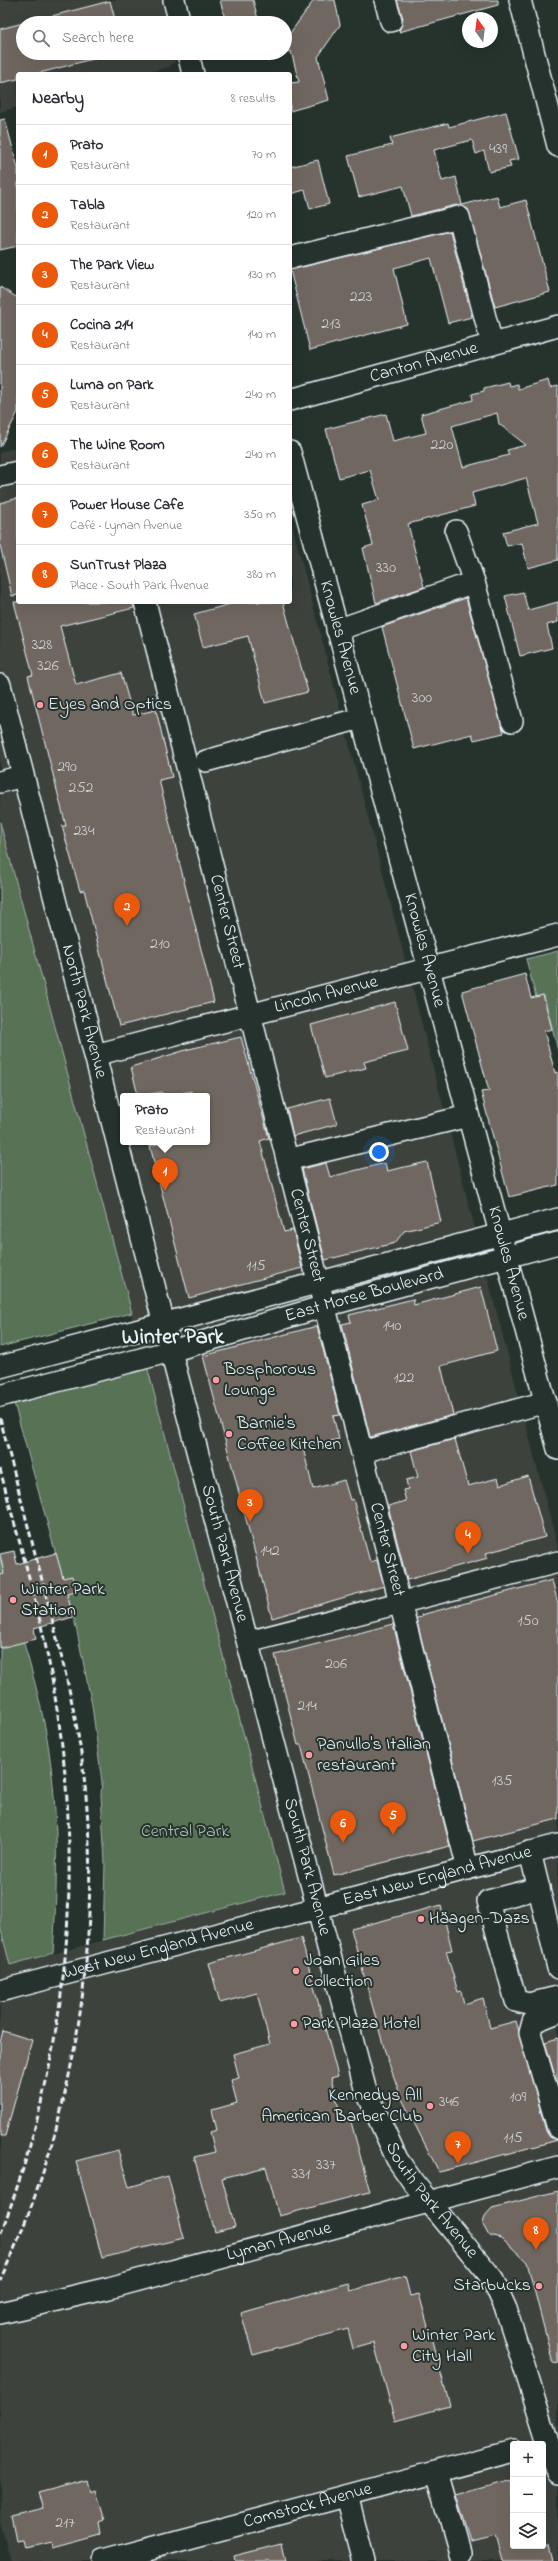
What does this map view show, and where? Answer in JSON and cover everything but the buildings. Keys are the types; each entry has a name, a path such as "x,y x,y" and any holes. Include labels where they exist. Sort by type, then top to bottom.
{"street":[{"path":"174,0 178,16"},
{"path":"385,0 391,21"},
{"path":"520,0 558,146"},
{"path":"190,60 193,72"},
{"path":"292,258 459,217 492,344"},
{"name":"Canton Avenue","path":"292,399 558,326"},
{"name":"Knowles Avenue","path":"292,460 558,1449"},
{"path":"0,476 16,472"},
{"path":"456,531 474,582 512,721"},
{"path":"337,630 474,582"},
{"name":"Center Street","path":"146,604 468,1869"},
{"name":"North Park Avenue","path":"0,685 22,776 168,1338"},
{"path":"206,761 361,718"},
{"path":"0,782 22,776"},
{"name":"Lincoln Avenue","path":"95,1055 558,935"},
{"path":"287,1160 468,1116"},
{"name":"East Morse Boulevard","path":"168,1338 320,1284 558,1219"},
{"name":"East Morse Boulevard","path":"168,1338 325,1306 558,1244"},
{"path":"0,1367 168,1338"},
{"path":"0,1396 168,1338"},
{"name":"South Park Avenue","path":"168,1338 317,1908 372,2107 397,2159 492,2278 506,2309 558,2474"},
{"path":"362,1452 546,1402"},
{"path":"248,1642 558,1562"},
{"name":"East New England Avenue","path":"317,1908 558,1845"},
{"path":"530,1852 558,1968"},
{"path":"539,1888 488,1901 516,2001 529,2004 558,1997"},
{"name":"West New England Avenue","path":"0,1991 317,1908"},
{"path":"558,2012 533,2022 530,2033 558,2128"},
{"name":"Lyman Avenue","path":"0,2313 108,2288 558,2166"},
{"name":"Comstock Avenue","path":"103,2561 510,2452"},
{"path":"437,2472 460,2553"},
{"path":"347,2496 364,2561"}],"shaded area":[{"path":"0,0 164,0 168,16 16,16 16,60 176,60 169,67 149,72 16,72 16,108 0,112"},
{"path":"16,448 16,604 292,604 292,525 558,1548 558,2561 11,2561 0,2521 0,1926 11,1965 285,1892 0,822 0,452"}],"green space":[{"path":"0,822 132,1313 0,1347"},
{"path":"558,951 558,1051 544,995 536,997 526,959"},
{"name":"Central Park","path":"147,1366 285,1892 103,1940 105,1863 101,1795 102,1782 92,1705 76,1627 14,1403"},
{"path":"0,1557 35,1684 45,1727 53,1783 56,1840 56,1896 53,1953 10,1965 0,1926"}],"railway":[{"path":"0,1418 58,1644 77,1726 83,1768 89,1833 89,1898 86,1964 78,2030 65,2094 48,2158 26,2220 0,2280"},
{"path":"0,1469 37,1607 54,1691 64,1760 68,1829 69,1898 64,1967 55,2035 41,2102 23,2169 0,2235"}],"place":[{"name":"Eyes and Optics","path":"40,705"},
{"name":"Tabla","path":"127,926"},
{"name":"Prato","path":"165,1191"},
{"name":"Bosphorous Lounge","path":"216,1380"},
{"name":"Barnie's Coffee Kitchen","path":"229,1434"},
{"name":"The Park View","path":"250,1522"},
{"name":"Cocina 214","path":"468,1554"},
{"name":"Winter Park Station","path":"13,1600"},
{"name":"Panullo's Italian restaurant","path":"309,1755"},
{"name":"Luma on Park","path":"393,1835"},
{"name":"The Wine Room","path":"343,1843"},
{"name":"Häagen-Dazs","path":"421,1919"},
{"name":"Joan Giles Collection","path":"296,1971"},
{"name":"Park Plaza Hotel","path":"294,2024"},
{"name":"Kennedys All American Barber Club","path":"430,2106"},
{"name":"Power House Cafe","path":"458,2164"},
{"name":"SunTrust Plaza","path":"536,2250"},
{"name":"Starbucks","path":"539,2286"},
{"name":"Winter Park City Hall","path":"404,2346"}],"district":[{"name":"Winter Park","path":"173,1338"}]}
